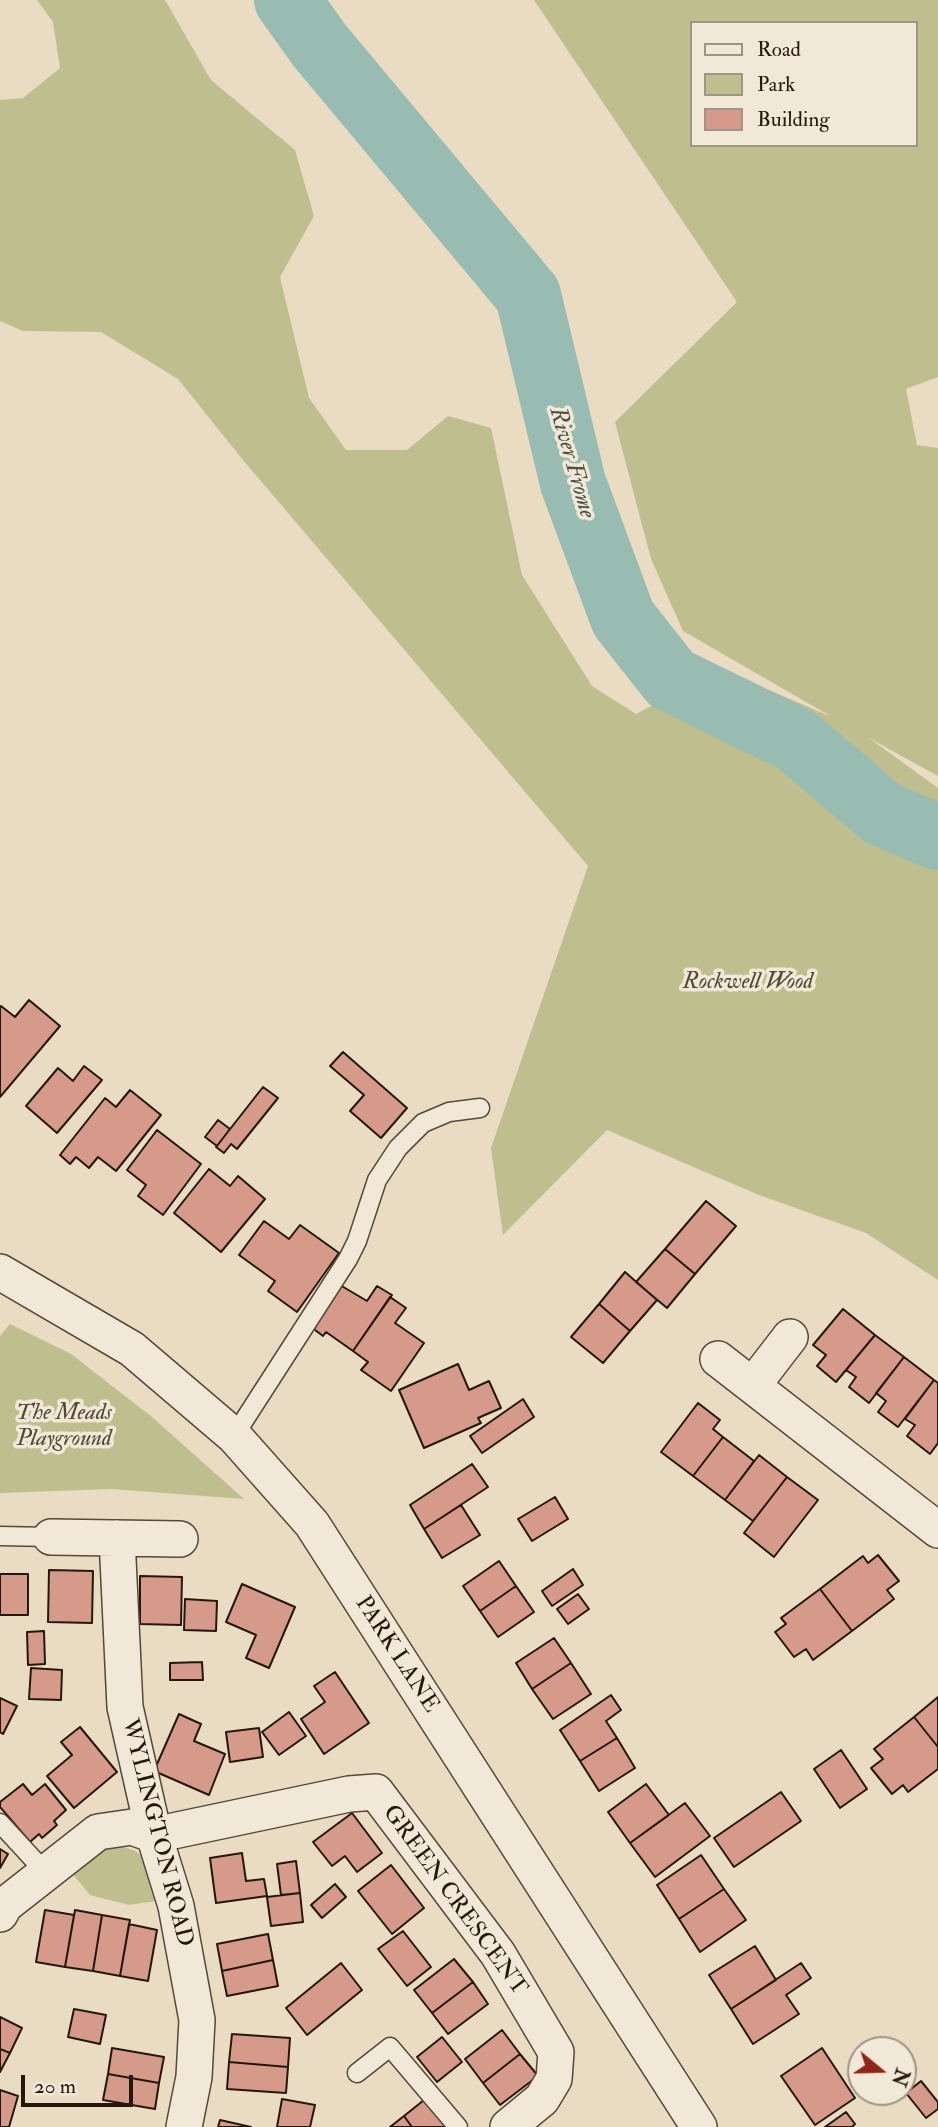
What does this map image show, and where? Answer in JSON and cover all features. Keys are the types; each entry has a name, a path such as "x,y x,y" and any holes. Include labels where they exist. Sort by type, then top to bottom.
{"street":[{"name":"PARK LANE","path":"0,1272 132,1349 234,1436 312,1524 699,2127"},
{"path":"753,1385 790,1337"},
{"path":"719,1359 938,1530"},
{"path":"51,1537 180,1539"},
{"name":"WYLINGTON ROAD","path":"117,1538 125,1707 154,1835 176,1906 197,2020 194,2077 184,2127"},
{"name":"GREEN CRESCENT","path":"154,1835 349,1794 376,1792 498,1954 556,2052 554,2079 542,2099 508,2127"},
{"path":"0,1914 5,1905 98,1832 132,1827 154,1835"}],"lane":[{"path":"234,1436 348,1259 377,1180 398,1148 423,1123 449,1112 480,1108"},
{"path":"0,1536 51,1537"},
{"path":"0,1823 46,1873"},
{"path":"357,2073 390,2048 458,2127"}],"green space":[{"name":"Rockwell Wood","path":"37,0 165,0 211,80 295,150 314,216 280,277 309,398 346,450 407,450 448,416 491,428 522,575 592,686 636,714 720,669 832,717 683,631 651,559 615,422 737,302 534,0 938,0 938,377 906,389 917,445 938,448 938,776 869,738 938,788 938,1280 866,1233 759,1195 607,1130 503,1235 491,1148 588,866 243,460 178,379 101,332 23,331 0,321 0,100 23,98 60,68 53,22"},
{"name":"The Meads Playground","path":"10,1324 71,1354 152,1417 244,1499 111,1489 0,1493 0,1336"},
{"path":"116,1845 136,1851 149,1864 162,1900 129,1905 90,1895 71,1872 98,1851"}],"building":[{"path":"29,1000 60,1026 0,1097 0,1007 15,1017"},
{"path":"343,1052 407,1108 381,1138 350,1111 364,1095 330,1066"},
{"path":"84,1066 102,1080 57,1133 26,1106 58,1068 73,1081"},
{"path":"263,1087 278,1098 237,1149 231,1144 224,1153 216,1147"},
{"path":"130,1090 161,1115 116,1171 98,1157 89,1168 76,1157 70,1164 60,1155 105,1098 116,1107"},
{"path":"218,1120 230,1129 217,1146 205,1137"},
{"path":"157,1130 201,1164 163,1215 138,1196 146,1185 127,1170"},
{"path":"209,1169 230,1186 238,1176 265,1199 221,1252 174,1213"},
{"path":"706,1201 736,1226 695,1274 665,1249"},
{"path":"264,1221 289,1239 300,1225 339,1253 297,1312 268,1291 275,1281 239,1255"},
{"path":"665,1249 695,1274 667,1308 636,1282"},
{"path":"625,1272 657,1300 630,1331 599,1304"},
{"path":"340,1285 367,1301 377,1286 392,1295 353,1351 326,1332 323,1336 311,1327"},
{"path":"390,1297 406,1308 395,1323 424,1343 391,1391 361,1370 368,1362 353,1351"},
{"path":"599,1304 630,1331 603,1363 571,1337"},
{"path":"843,1309 875,1335 836,1382 817,1366 826,1355 813,1345"},
{"path":"875,1335 904,1357 869,1403 849,1387 856,1377 846,1370"},
{"path":"904,1357 934,1380 898,1427 878,1412 886,1401 876,1393"},
{"path":"458,1364 469,1390 489,1381 501,1408 478,1418 481,1423 424,1448 399,1390"},
{"path":"934,1380 938,1383 938,1443 930,1454 907,1436 915,1425 905,1419"},
{"path":"523,1399 534,1417 482,1453 470,1436"},
{"path":"698,1403 720,1420 713,1429 723,1437 693,1476 661,1452"},
{"path":"723,1437 754,1461 725,1500 693,1476"},
{"path":"759,1455 787,1477 753,1521 725,1500"},
{"path":"472,1464 488,1487 424,1529 410,1505"},
{"path":"787,1477 818,1500 774,1557 744,1533"},
{"path":"555,1497 568,1519 532,1541 518,1519"},
{"path":"461,1505 480,1535 442,1558 424,1529"},
{"path":"878,1555 899,1581 887,1590 894,1599 852,1631 820,1589 863,1556 868,1563"},
{"path":"499,1561 516,1586 480,1611 463,1586"},
{"path":"573,1569 583,1585 552,1606 542,1591"},
{"path":"49,1570 93,1571 92,1623 48,1622"},
{"path":"0,1574 28,1574 28,1615 0,1615"},
{"path":"140,1576 182,1577 181,1625 140,1624"},
{"path":"242,1584 295,1607 269,1668 246,1658 256,1635 226,1622"},
{"path":"516,1586 534,1612 498,1637 480,1611"},
{"path":"820,1589 852,1631 813,1660 806,1649 794,1657 775,1632 786,1624 781,1618"},
{"path":"578,1594 589,1609 568,1624 557,1609"},
{"path":"185,1599 217,1601 216,1631 184,1630"},
{"path":"44,1631 45,1664 28,1665 27,1632"},
{"path":"554,1638 571,1663 532,1689 516,1663"},
{"path":"202,1662 203,1680 170,1680 170,1663"},
{"path":"571,1663 591,1694 553,1719 532,1689"},
{"path":"31,1668 62,1670 61,1700 29,1699"},
{"path":"335,1672 369,1723 324,1754 301,1719 325,1702 314,1686"},
{"path":"611,1695 621,1710 606,1721 617,1738 580,1761 560,1730"},
{"path":"938,1697 938,1747 914,1717"},
{"path":"0,1698 17,1706 3,1734 0,1732"},
{"path":"289,1712 306,1736 279,1755 262,1732"},
{"path":"179,1714 201,1724 194,1741 225,1754 209,1795 154,1771"},
{"path":"914,1717 938,1747 938,1769 908,1792 903,1785 892,1794 871,1768 883,1759 874,1749"},
{"path":"80,1727 117,1772 74,1808 47,1776 72,1755 61,1742"},
{"path":"259,1728 263,1757 230,1762 226,1732"},
{"path":"617,1738 635,1768 599,1791 580,1761"},
{"path":"841,1750 867,1789 840,1808 814,1769"},
{"path":"23,1784 32,1795 45,1784 66,1810 54,1821 57,1825 42,1838 39,1834 30,1842 0,1807 0,1802"},
{"path":"646,1784 669,1815 630,1843 608,1812"},
{"path":"781,1792 801,1821 734,1867 714,1838"},
{"path":"685,1803 710,1836 655,1877 630,1843"},
{"path":"352,1813 382,1853 357,1872 345,1856 332,1866 313,1842"},
{"path":"0,1849 8,1854 0,1868"},
{"path":"242,1853 246,1881 264,1879 267,1896 216,1903 210,1858"},
{"path":"701,1855 724,1889 679,1919 657,1885"},
{"path":"296,1861 300,1893 281,1895 277,1864"},
{"path":"391,1865 424,1908 392,1934 358,1891"},
{"path":"335,1884 346,1897 322,1918 311,1905"},
{"path":"724,1889 746,1920 700,1952 679,1919"},
{"path":"300,1893 303,1922 271,1926 267,1897"},
{"path":"45,1910 74,1915 65,1967 36,1962"},
{"path":"75,1910 102,1915 93,1971 65,1967"},
{"path":"102,1915 130,1920 120,1976 93,1971"},
{"path":"129,1924 157,1930 148,1981 120,1976"},
{"path":"403,1931 431,1967 407,1986 378,1949"},
{"path":"268,1934 273,1960 222,1971 217,1944"},
{"path":"755,1946 776,1980 731,2009 709,1975"},
{"path":"454,1959 473,1982 432,2013 414,1990"},
{"path":"273,1960 278,1986 227,1996 222,1971"},
{"path":"341,1963 362,1990 307,2035 286,2008"},
{"path":"801,1963 811,1978 786,1995 799,2014 753,2044 731,2009"},
{"path":"473,1982 488,2004 448,2034 432,2013"},
{"path":"74,2009 106,2015 100,2044 68,2037"},
{"path":"0,2017 22,2028 10,2053 0,2049"},
{"path":"502,2030 520,2054 483,2083 465,2059"},
{"path":"232,2034 290,2038 288,2067 229,2062"},
{"path":"442,2037 462,2062 437,2082 417,2057"},
{"path":"112,2048 164,2057 159,2083 108,2074"},
{"path":"822,2048 847,2086 847,2103 815,2125 781,2076"},
{"path":"0,2049 10,2053 0,2072"},
{"path":"520,2054 538,2076 500,2105 483,2083"},
{"path":"229,2062 288,2067 286,2093 227,2089"},
{"path":"108,2074 159,2083 155,2109 103,2100"},
{"path":"921,2081 938,2102 938,2109 926,2118 916,2106 917,2084"},
{"path":"0,2090 18,2096 9,2127 0,2127"},
{"path":"282,2099 315,2105 310,2127 277,2127"},
{"path":"424,2100 446,2127 412,2127 404,2116"},
{"path":"846,2112 855,2124 852,2127 825,2127"},
{"path":"404,2116 412,2127 390,2127"},
{"path":"220,2120 251,2127 218,2127"}],"waterway":[{"name":"River Frome","path":"287,0 320,46 528,295 573,483 623,618 671,679 796,740 883,814 938,837"}]}
